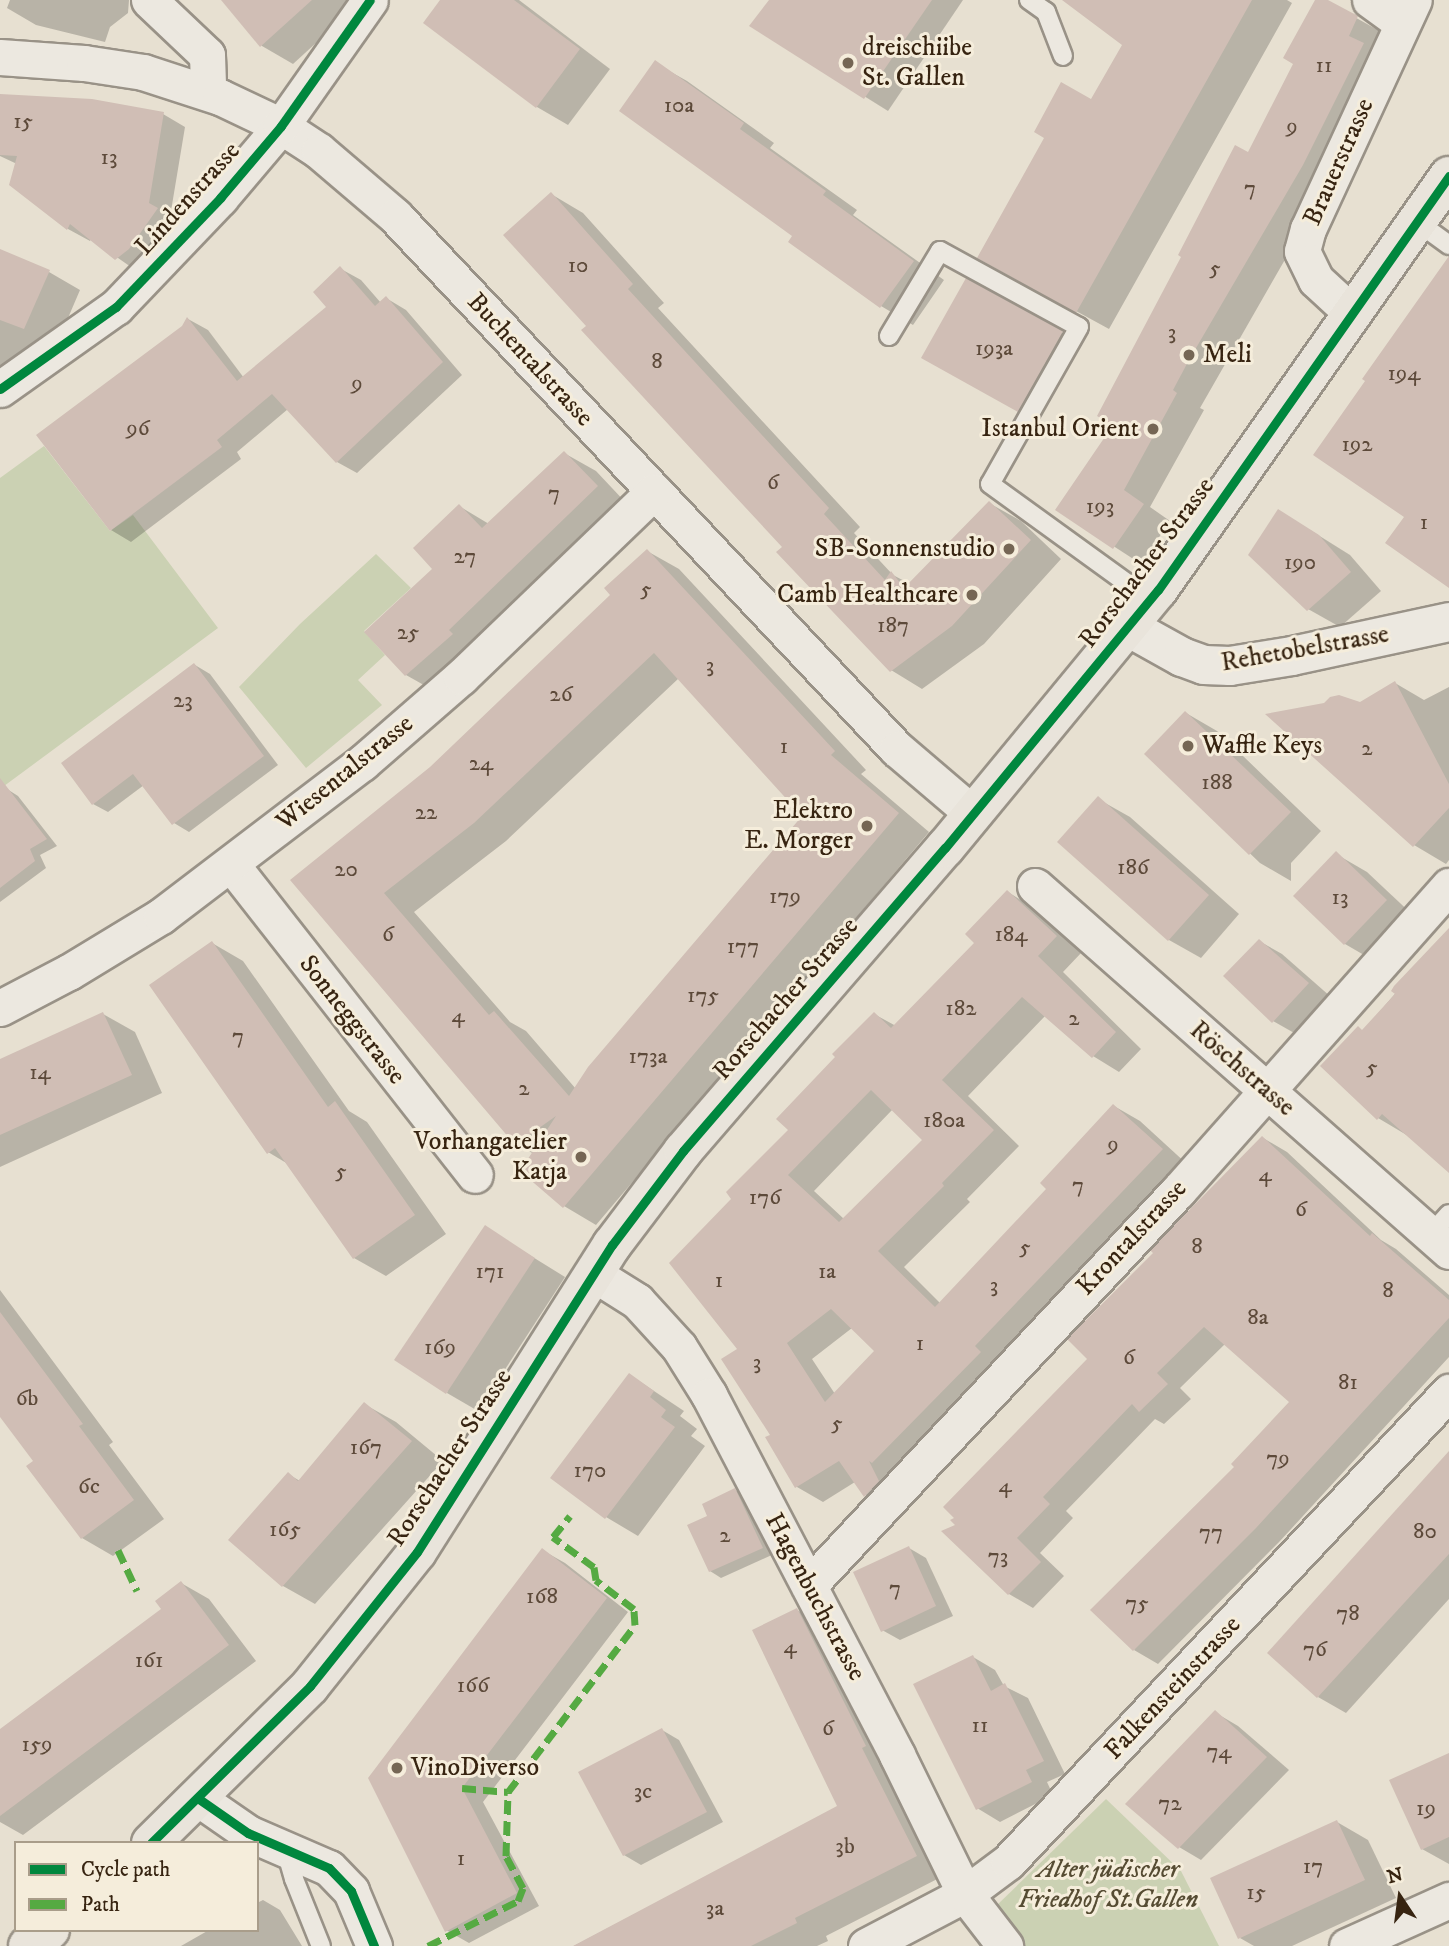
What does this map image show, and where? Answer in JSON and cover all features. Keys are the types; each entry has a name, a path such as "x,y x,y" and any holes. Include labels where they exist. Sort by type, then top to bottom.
{"main road":[{"name":"Rorschacher Strasse","path":"153,1841 199,1799 310,1686 417,1552 594,1274 683,1151 972,814 1139,614 1449,176"},
{"path":"28,1946 47,1932"}],"street":[{"path":"149,0 207,55 208,92"},
{"name":"Lindenstrasse","path":"0,389 116,307 220,198 281,126 370,0"},
{"path":"1370,0 1408,11"},
{"name":"Brauerstrasse","path":"1353,314 1316,279 1302,251 1308,229 1408,11"},
{"name":"Buchentalstrasse","path":"0,57 84,63 143,72 208,92 281,126 319,151 395,216 897,749 972,814"},
{"name":"Wiesentalstrasse","path":"0,1008 69,972 160,916 362,763 441,694 654,491"},
{"name":"Rehetobelstrasse","path":"1139,614 1182,657 1204,664 1230,666 1292,656 1449,622"},
{"name":"Sonneggstrasse","path":"231,863 475,1175"},
{"name":"Röschstrasse","path":"1035,886 1266,1090 1443,1233"},
{"name":"Krontalstrasse","path":"809,1585 1178,1191 1449,886"},
{"name":"Hagenbuchstrasse","path":"594,1274 638,1301 679,1347 709,1395 809,1585 965,1894 1005,1946"},
{"name":"Falkensteinstrasse","path":"866,1946 965,1894 1008,1862 1449,1392"},
{"path":"199,1799 248,1833 329,1868 341,1878 351,1892 374,1946"},
{"path":"1347,1946 1449,1900"}],"lane":[{"path":"1029,0 1046,12 1063,56"},
{"path":"1416,220 1449,245"},
{"path":"888,336 940,251 1079,327 990,484 1139,614"},
{"path":"286,1851 293,1879 321,1946"}],"green space":[{"path":"44,446 110,531 133,515 218,628 0,789 0,478"},
{"path":"376,554 411,588 364,631 385,655 358,680 382,705 306,768 239,687 300,624"},
{"name":"Alter jüdischer Friedhof St.Gallen","path":"1106,1799 1181,1871 1219,1946 1020,1946 993,1909"}],"building":[{"path":"221,0 312,0 260,47"},
{"path":"440,0 514,0 580,49 536,108 423,23"},
{"name":"dreischiibe St. Gallen","path":"769,0 932,0 864,99 749,26"},
{"path":"1062,0 1252,0 1076,313 977,258 1044,138 1034,132 1061,82 1091,99 1122,45"},
{"path":"1315,0 1328,0 1358,16 1349,36 1364,43 1303,165 1173,390 1177,393 1124,490 1144,504 1113,549 1055,510 1113,425 1097,416 1181,257 1178,255 1235,145 1248,152 1293,64 1283,58"},
{"path":"655,60 744,123 740,129 826,191 823,195 914,261 880,308 788,242 792,236 619,111"},
{"path":"0,94 92,99 164,112 149,203 158,208 129,249 115,260 70,224 67,230 9,185 17,156 0,155"},
{"path":"551,192 633,284 628,289 829,508 824,514 885,580 891,571 904,588 989,501 1031,540 952,626 890,672 776,552 782,547 581,330 586,326 503,235"},
{"path":"0,249 50,270 24,329 0,320"},
{"path":"1449,256 1449,588 1385,543 1404,517 1313,455 1365,381 1362,379"},
{"path":"340,266 375,306 386,296 443,362 336,463 272,394 217,440 222,447 110,531 36,435 182,326 187,317 237,381 326,307 313,292"},
{"path":"966,278 1063,331 1018,412 921,358"},
{"path":"564,451 598,486 449,630 453,634 405,676 364,632 432,569 413,548 459,504 482,528"},
{"path":"1278,509 1319,535 1351,572 1307,611 1248,555"},
{"path":"647,549 835,751 831,755 899,813 563,1208 520,1171 556,1116 515,1145 290,880 430,767 610,595 604,588","holes":["654,653 802,816 588,1067 569,1096 494,1011 489,1015 384,893 474,823"]},
{"path":"194,663 264,756 172,825 133,774 92,805 61,763"},
{"path":"1395,681 1449,784 1449,808 1413,847 1265,714 1324,703 1330,697 1339,695 1360,702"},
{"path":"1185,711 1291,812 1249,855 1144,754"},
{"path":"0,778 47,839 30,849 35,861 0,888"},
{"path":"1098,796 1209,895 1168,941 1057,842"},
{"path":"1336,851 1387,900 1344,945 1293,896"},
{"path":"1007,890 1057,936 1038,956 1116,1032 1092,1058 1022,997 942,1080 994,1130 942,1183 944,1186 878,1251 935,1307 1046,1189 1040,1183 1113,1104 1163,1149 975,1346 981,1352 872,1463 869,1461 879,1481 864,1497 839,1461 795,1488 765,1437 770,1435 721,1359 737,1349 669,1263 731,1199 726,1192 788,1130 776,1119 835,1057 832,1054 874,1012 891,1028 974,943 965,934","holes":["871,1090 922,1140 839,1222 788,1175","831,1309 874,1351 825,1402 787,1343"]},
{"path":"1449,928 1449,1173 1382,1114 1377,1120 1320,1066 1358,1026 1362,1030 1395,994 1391,991 1394,986"},
{"path":"1259,939 1309,983 1272,1023 1223,976"},
{"path":"212,941 328,1107 335,1101 415,1215 353,1259 275,1148 267,1154 149,985"},
{"path":"103,1012 132,1075 0,1135 0,1059"},
{"path":"1262,1136 1370,1236 1372,1233 1449,1300 1449,1318 1256,1528 1133,1651 1090,1610 1234,1467 1231,1464 1289,1402 1204,1327 1157,1373 1168,1384 1139,1412 1132,1404 1043,1497 1050,1504 1017,1538 1041,1562 1008,1595 941,1531 955,1525 950,1520 954,1518 943,1507 1087,1359 1067,1339 1153,1253 1150,1250"},
{"path":"485,1225 535,1258 446,1394 394,1360"},
{"path":"0,1312 83,1424 79,1426 134,1500 81,1539 26,1466 33,1461 0,1417"},
{"path":"629,1373 654,1391 650,1397 666,1410 661,1417 675,1427 605,1519 550,1478"},
{"path":"364,1402 412,1441 282,1587 228,1540 288,1472 298,1481"},
{"path":"1449,1451 1449,1554 1317,1698 1267,1653"},
{"path":"735,1488 763,1548 709,1572 687,1525 707,1516 702,1504"},
{"path":"909,1546 936,1606 881,1632 853,1572"},
{"path":"542,1548 607,1598 462,1788 517,1893 445,1932 368,1778"},
{"path":"181,1581 229,1645 0,1816 0,1729 161,1609 155,1601"},
{"path":"797,1608 866,1746 862,1748 917,1856 795,1918 797,1923 751,1946 573,1946 837,1806 752,1630"},
{"path":"973,1655 991,1691 1005,1683 1044,1761 1026,1770 1032,1782 976,1810 913,1684"},
{"path":"1215,1710 1267,1757 1178,1849 1125,1804"},
{"path":"662,1728 707,1812 623,1856 578,1772"},
{"path":"1449,1753 1449,1837 1421,1850 1389,1780"},
{"path":"1337,1820 1365,1880 1238,1939 1210,1878"}],"marked path":[{"path":"428,1946 518,1901 523,1888 506,1856 508,1792 635,1625 634,1609 596,1580 594,1567 553,1537 570,1516"},
{"path":"118,1550 137,1591"},
{"path":"462,1788 508,1792"}],"cycle path":[{"path":"0,389 116,307 220,198 281,126 370,0"},
{"path":"153,1841 310,1686 417,1552 612,1245 683,1151 945,848 1158,590 1449,176"},
{"path":"199,1799 248,1833 329,1868 351,1891 374,1946"}],"place":[{"name":"dreischiibe St. Gallen","path":"848,63"},
{"name":"Meli","path":"1189,355"},
{"name":"Istanbul Orient","path":"1153,429"},
{"name":"SB-Sonnenstudio","path":"1009,549"},
{"name":"Camb Healthcare","path":"972,595"},
{"name":"Waffle Keys","path":"1188,746"},
{"name":"Elektro E. Morger","path":"867,826"},
{"name":"Vorhangatelier Katja","path":"581,1157"},
{"name":"VinoDiverso","path":"397,1768"}]}
